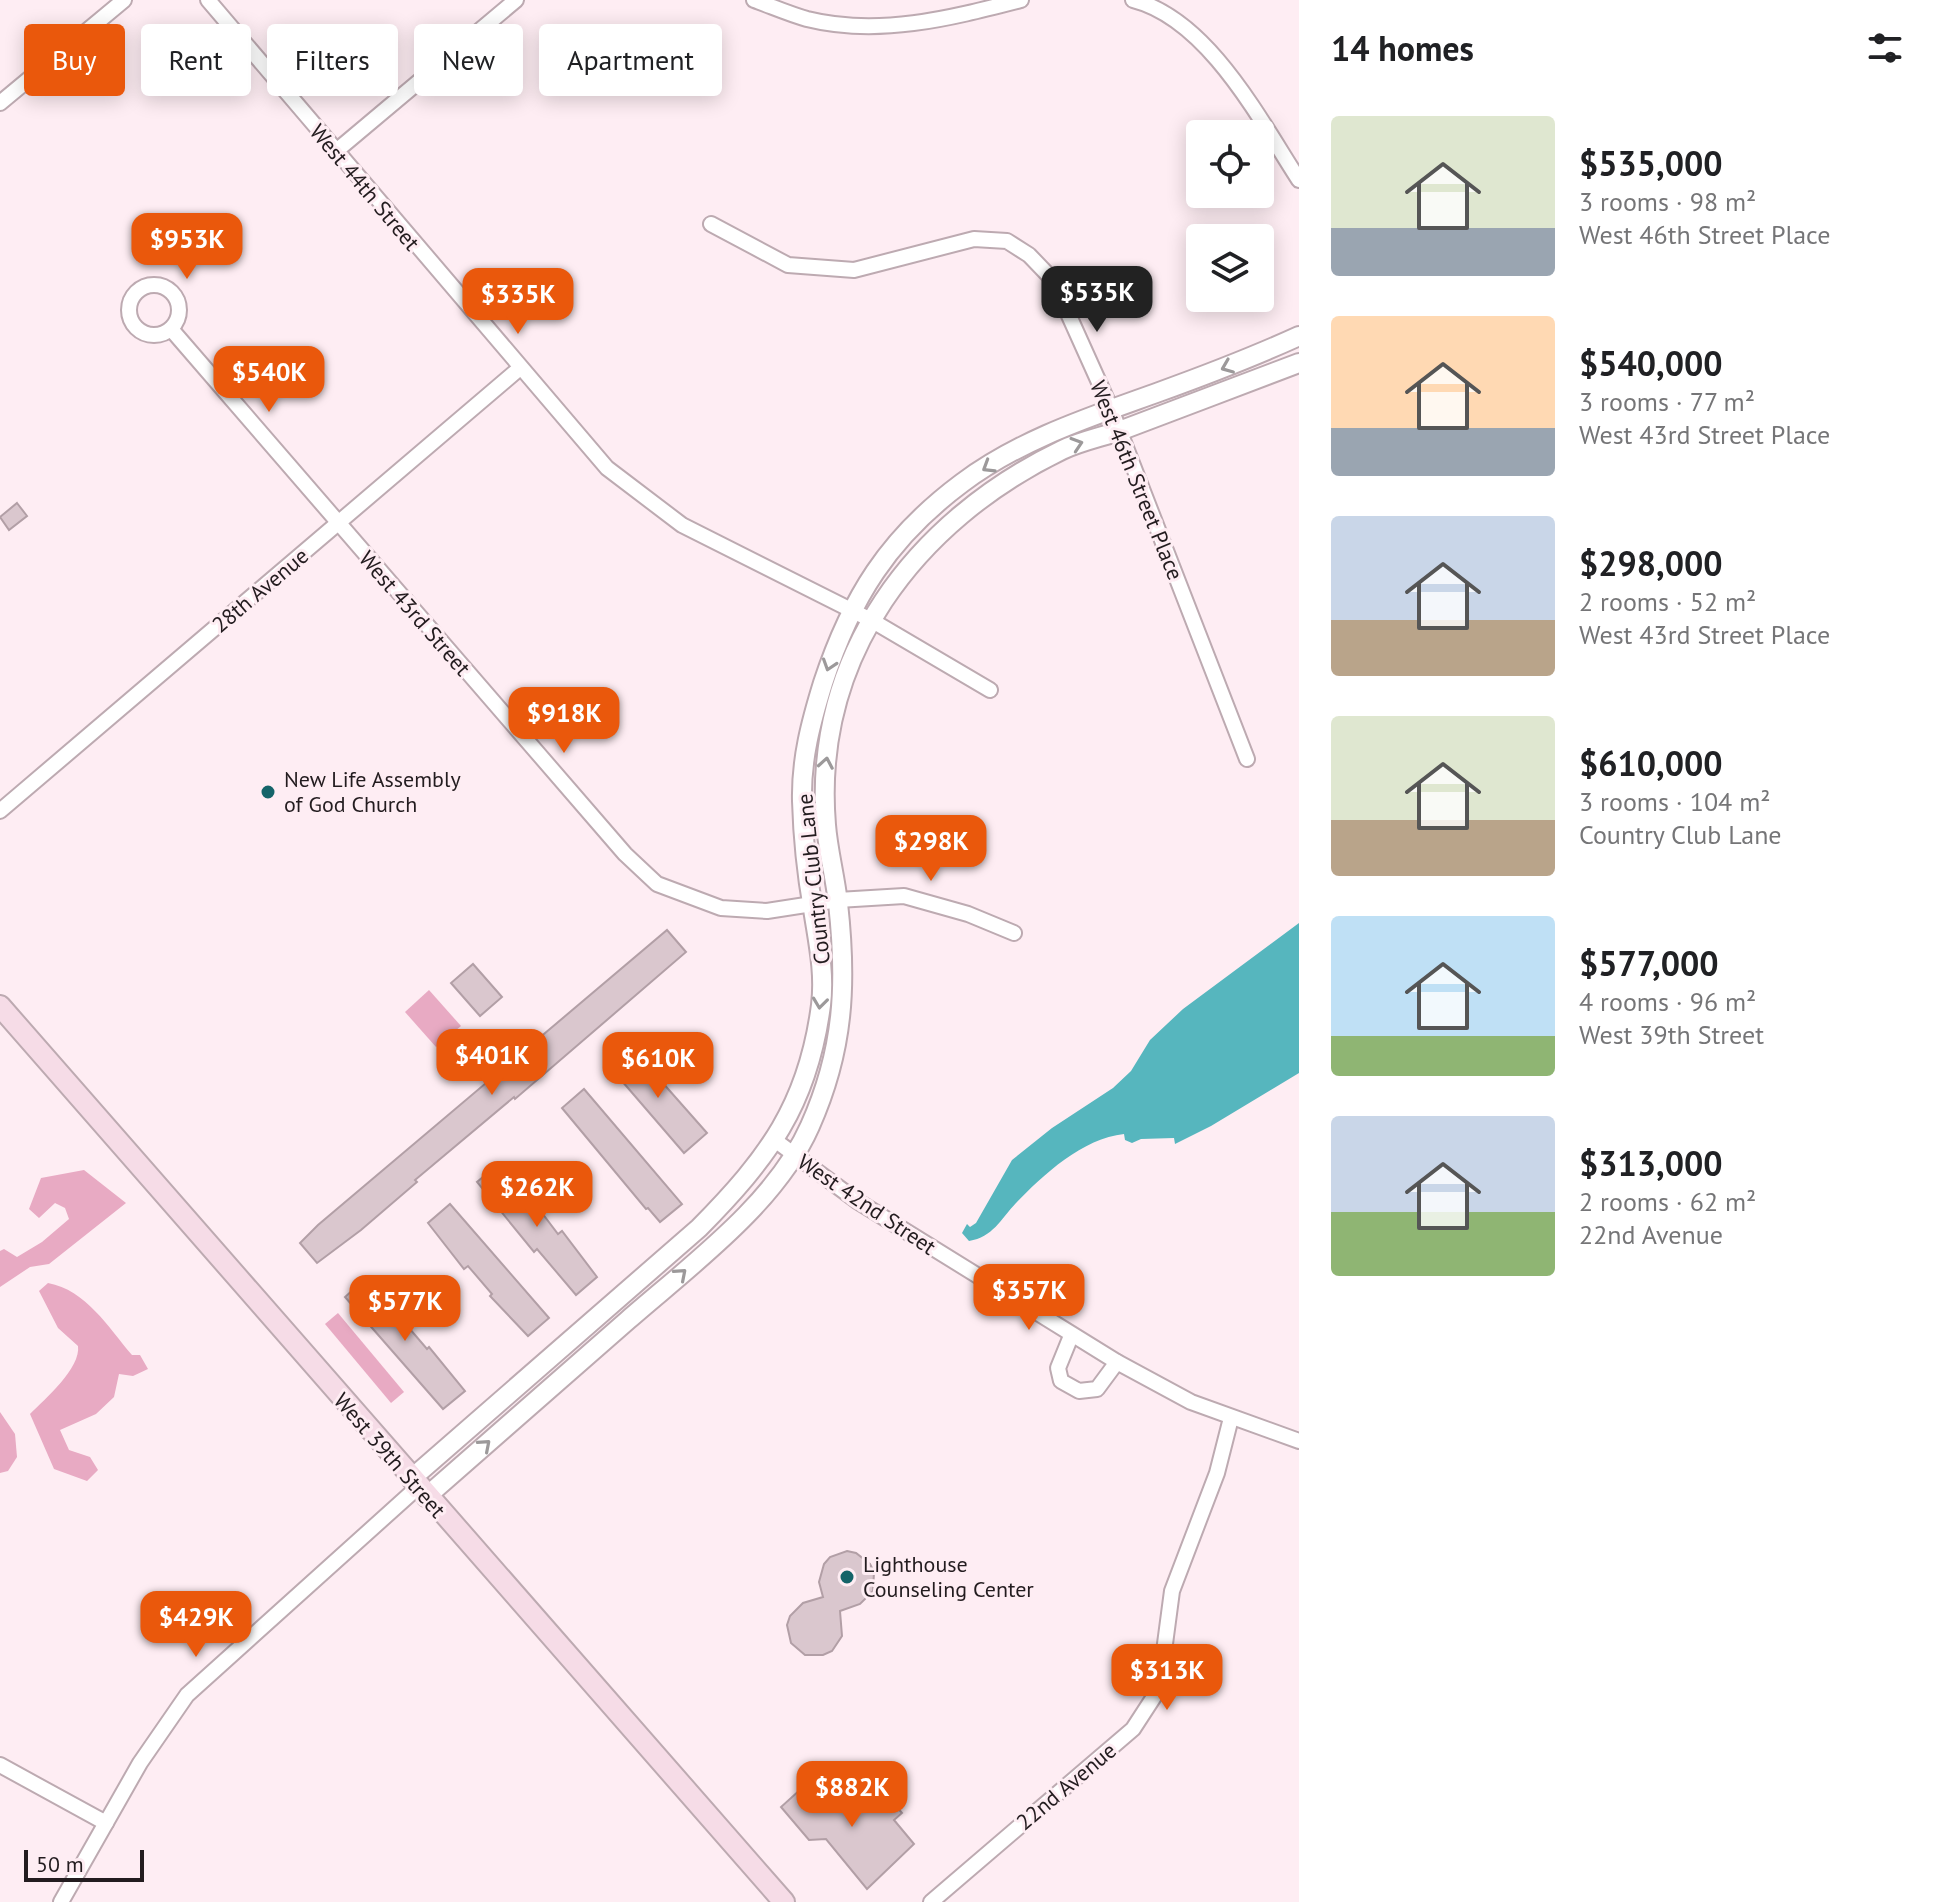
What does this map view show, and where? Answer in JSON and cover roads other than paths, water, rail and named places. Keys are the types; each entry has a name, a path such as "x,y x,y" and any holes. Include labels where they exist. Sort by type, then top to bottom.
{"main road":[{"name":"West 39th Street","path":"0,1006 418,1488 784,1902"}],"street":[{"path":"0,103 124,0"},
{"name":"West 44th Street","path":"208,0 607,468 682,525 871,620 990,690"},
{"path":"335,152 516,0"},
{"path":"754,0 807,19 876,27 939,22 1021,0"},
{"path":"1133,0 1181,25 1228,72 1299,180"},
{"name":"West 46th Street Place","path":"711,224 788,265 854,270 974,239 1007,241 1029,255 1053,280 1111,409 1247,759"},
{"name":"West 43rd Street","path":"171,329 625,854 657,884 721,908 767,911 838,900 904,896 968,914 1014,933"},
{"name":"Country Club Lane","path":"61,1902 162,1729 187,1695 418,1488 699,1228 741,1185 776,1141 792,1110 811,1057 821,1005 823,966 812,906 802,800 806,735 850,611 884,557 962,483 1046,434 1228,367 1299,336"},
{"name":"Country Club Lane","path":"418,1488 707,1251 760,1199 796,1155 831,1070 841,1024 845,972 838,900 826,828 823,776 839,688 871,620 924,546 987,491 1065,448 1299,363"},
{"name":"28th Avenue","path":"0,811 520,368"},
{"name":"West 42nd Street","path":"776,1141 857,1201 1071,1336 1191,1402 1299,1441"},
{"path":"1071,1336 1058,1368 1061,1381 1079,1391 1097,1389 1117,1362"},
{"name":"22nd Avenue","path":"931,1902 1133,1729 1159,1689 1172,1591 1217,1473 1231,1418"},
{"path":"0,1765 106,1823"}],"water":[{"path":"1299,923 1299,1073 1175,1144 1174,1138 1141,1139 1132,1143 1125,1140 1124,1134 1079,1150 1038,1181 990,1232 969,1241 962,1233 967,1224 970,1227 976,1223 1012,1160 1052,1128 1113,1088 1131,1071 1150,1040 1183,1009"}],"place":[{"name":"New Life Assembly of God Church","path":"268,792"},
{"name":"Lighthouse Counseling Center","path":"847,1577"}]}
